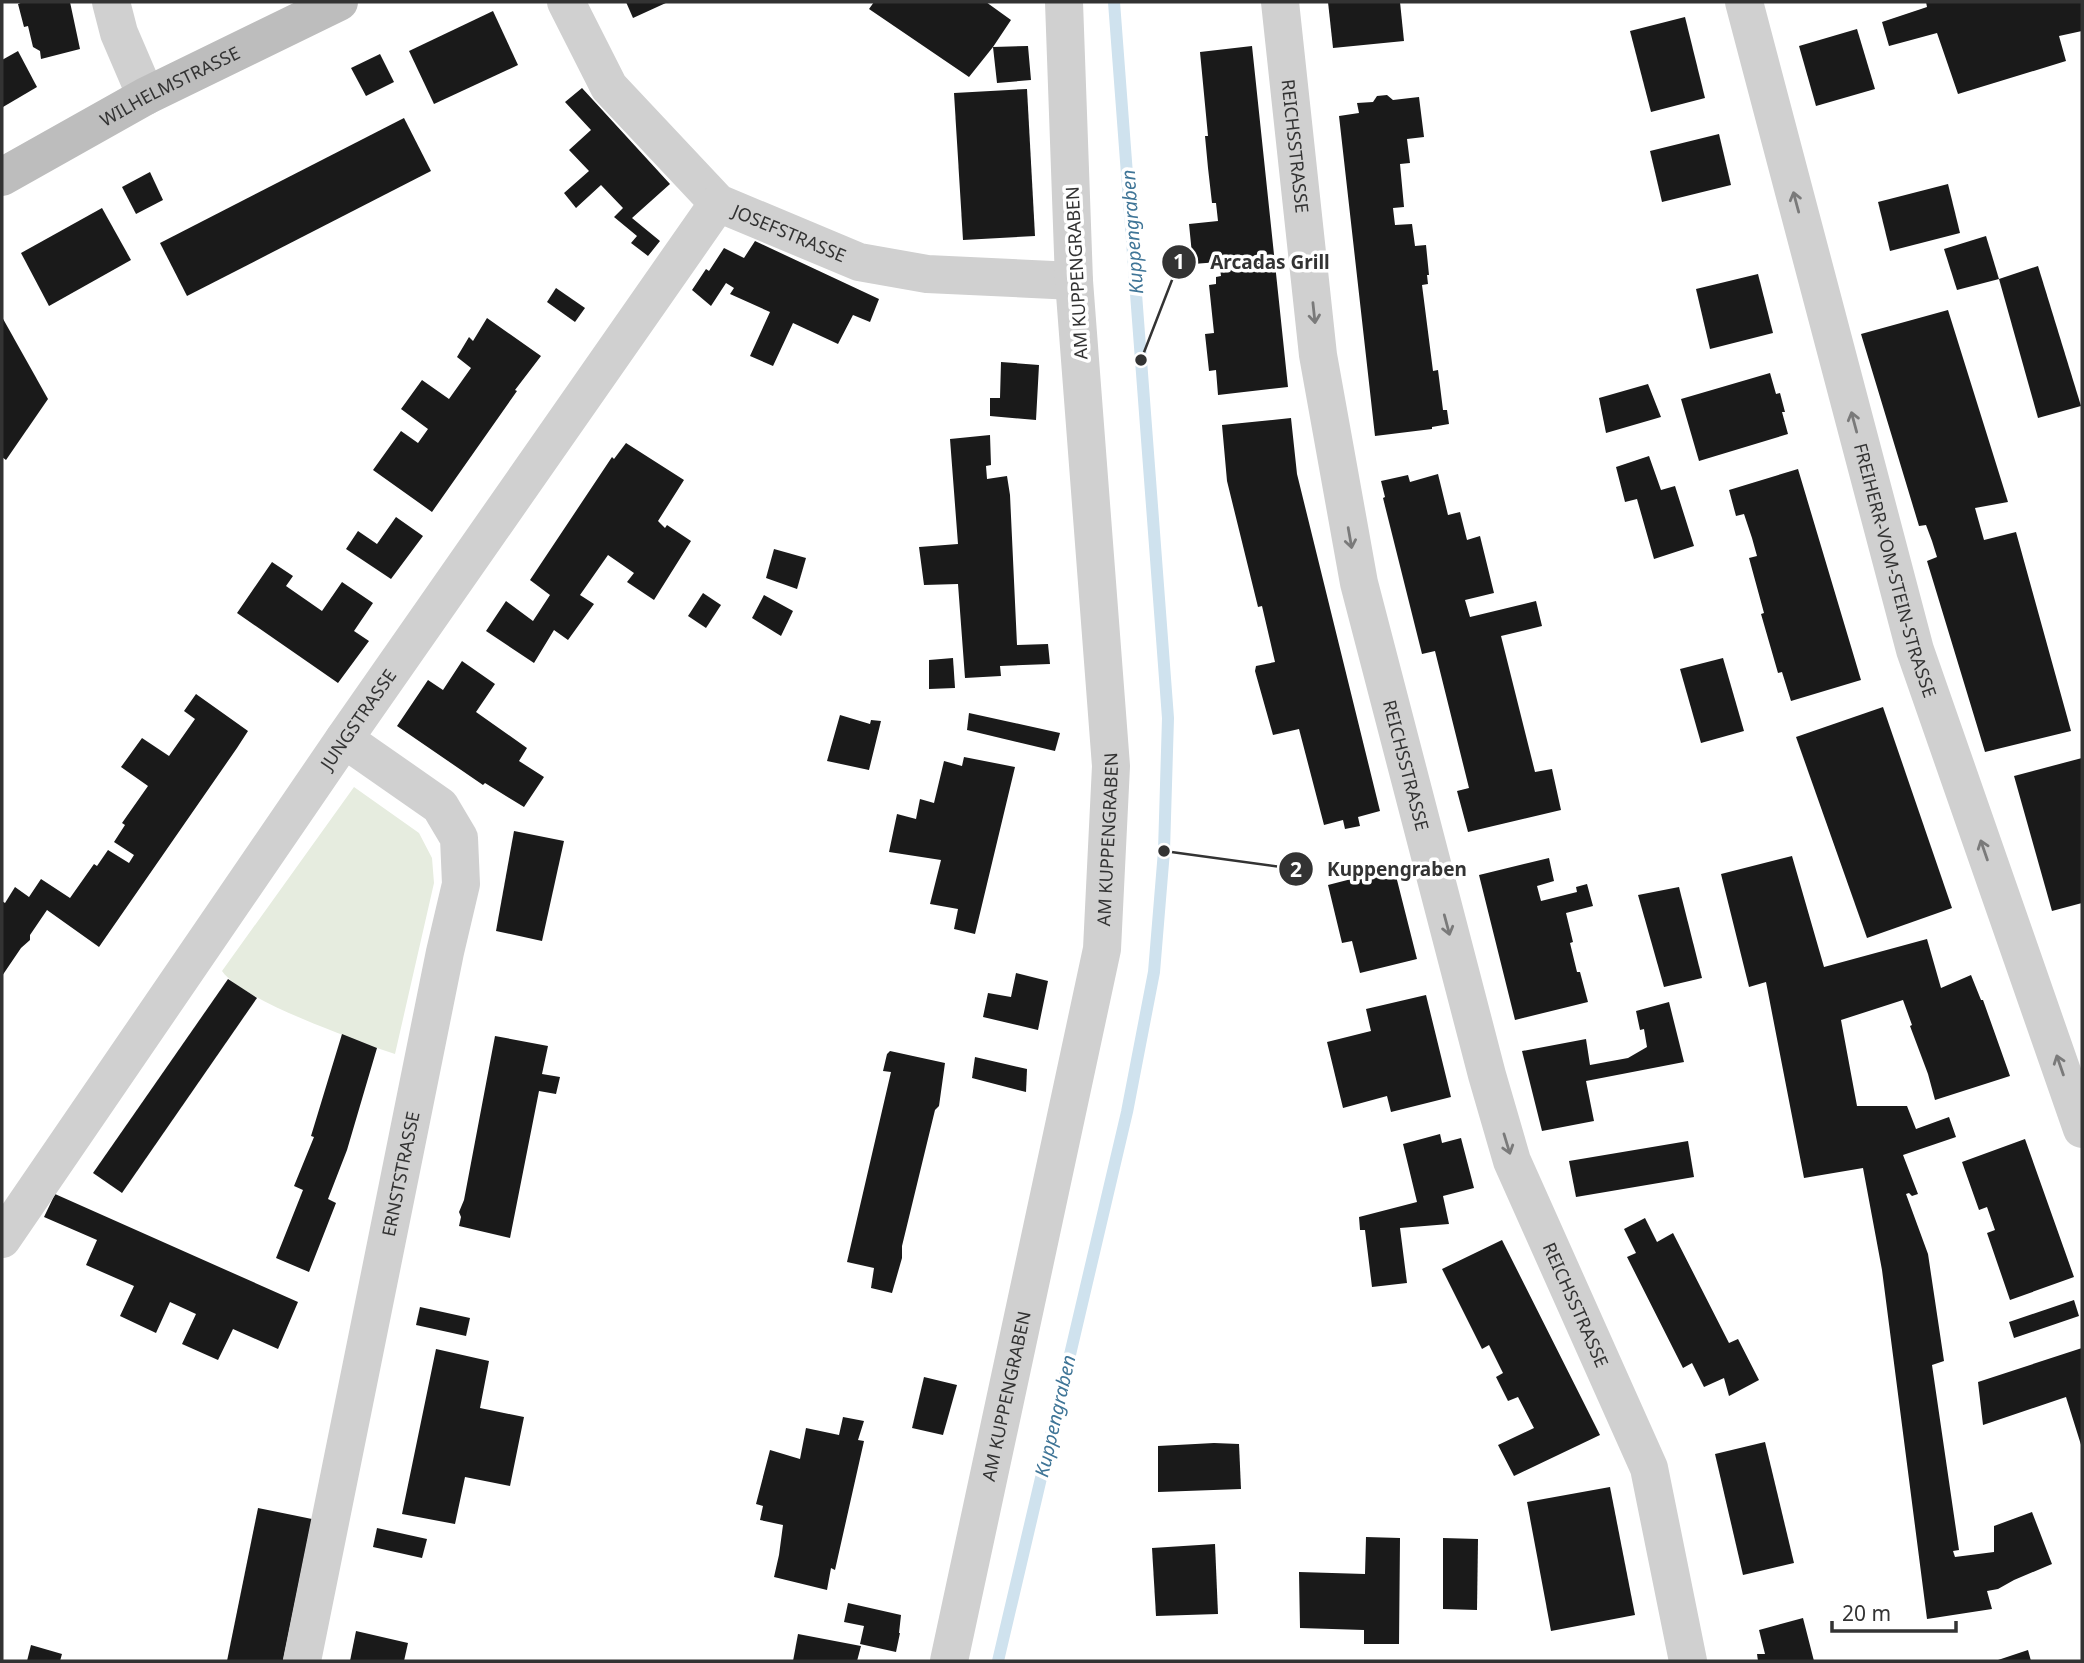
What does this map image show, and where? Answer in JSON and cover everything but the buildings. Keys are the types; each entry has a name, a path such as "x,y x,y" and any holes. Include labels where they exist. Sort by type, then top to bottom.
{"street":[{"path":"111,2 119,33 146,96"},
{"name":"WILHELMSTRASSE","path":"2,177 146,96 339,2"},
{"name":"JOSEFSTRASSE","path":"566,2 609,87 718,203 859,262 927,274 1074,281"},
{"name":"AM KUPPENGRABEN","path":"949,1661 1101,949 1111,766 1074,281 1064,2"},
{"name":"REICHSSTRASSE","path":"1280,2 1318,355 1359,583 1487,1075 1512,1161 1649,1468 1688,1661"},
{"name":"FREIHERR-VOM-STEIN-STRASSE","path":"1744,2 1914,650 2082,1129"},
{"name":"JUNGSTRASSE","path":"2,1239 344,740 718,203"},
{"name":"ERNSTSTRASSE","path":"302,1661 461,884 459,838 440,806 344,740"}],"shaded area":[{"path":"354,787 419,833 432,858 434,883 395,1054 271,1004 233,982 222,971"}],"waterway":[{"name":"Kuppengraben","path":"998,1661 1127,1112 1154,972 1164,851 1168,718 1114,2"}],"place":[{"name":"Arcadas Grill","path":"1141,360"},
{"name":"Kuppengraben","path":"1164,851"}]}
